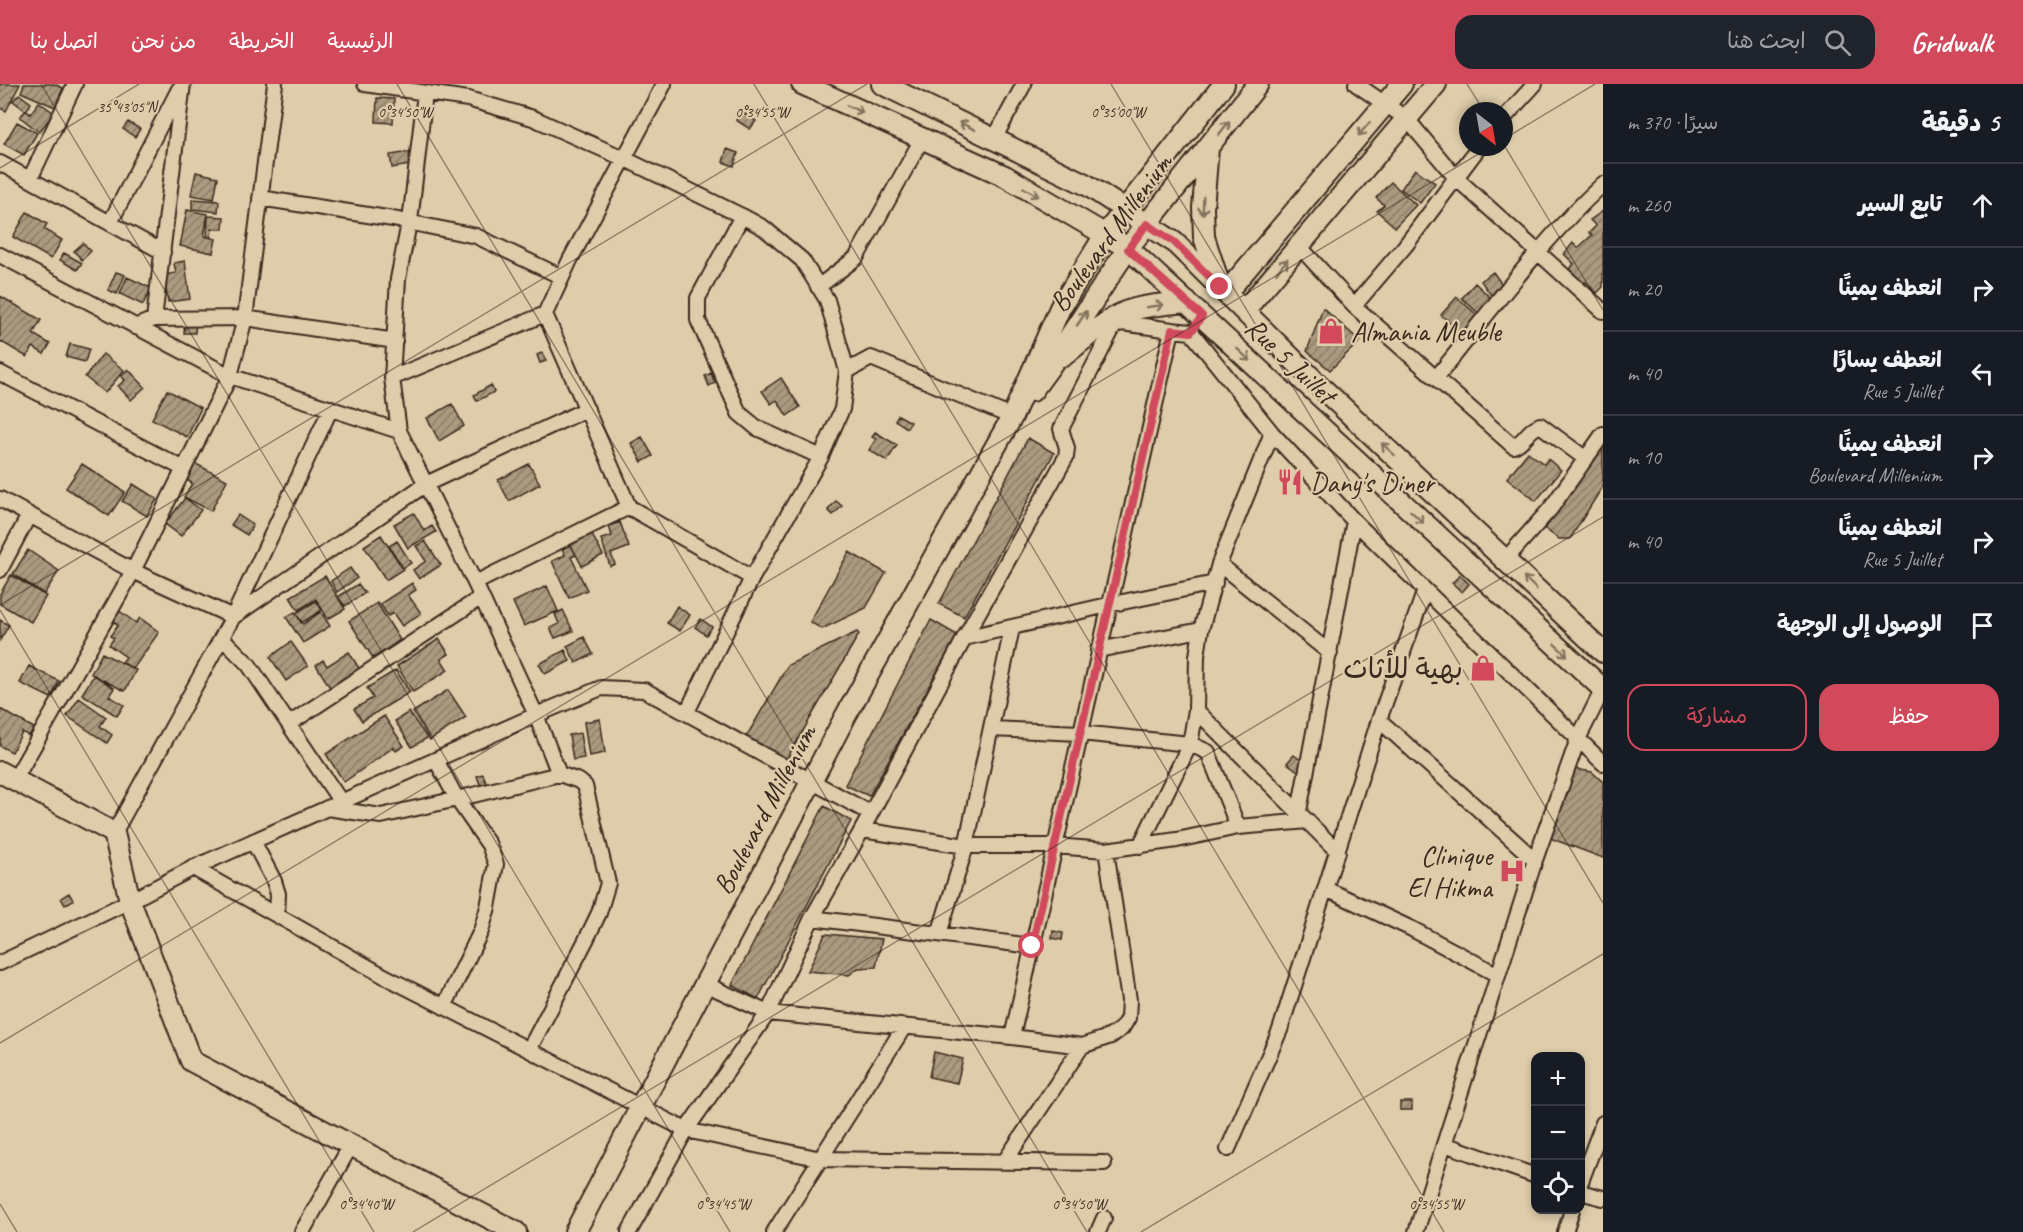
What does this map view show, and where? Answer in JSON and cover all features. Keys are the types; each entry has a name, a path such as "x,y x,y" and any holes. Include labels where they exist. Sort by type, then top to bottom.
{"main road":[{"name":"Rue 5 Juillet","path":"802,84 1005,177 1128,249 1186,302 1196,324 1603,689"},
{"name":"Rue 5 Juillet","path":"882,84 1087,185 1174,242 1323,389 1603,652"},
{"name":"Boulevard Millenium","path":"574,1232 811,782 1012,417 1060,308 1105,235 1224,84"},
{"name":"Boulevard Millenium","path":"1012,417 1051,365 1128,249 1258,84"},
{"path":"1208,148 1203,208 1204,237 1223,290 1402,84"},
{"path":"1244,310 1436,84"},
{"path":"1051,365 1125,312 1186,302"},
{"path":"8,776 114,833 130,901 191,1060 516,1232"}],"street":[{"path":"30,179 75,84"},
{"path":"110,223 182,84"},
{"path":"154,319 182,84"},
{"path":"8,776 133,571 230,376 245,318 275,84"},
{"path":"365,84 399,86 425,93 468,99 533,118 624,159 764,228 802,260 827,300 846,371 842,409 821,457 752,578 687,712"},
{"path":"392,378 544,314 664,84"},
{"path":"993,139 1024,84"},
{"path":"1356,84 1407,118 1456,178 1603,311"},
{"path":"1513,108 1535,84"},
{"path":"425,93 409,222 398,279 392,378 399,431 475,584 536,715 559,774"},
{"path":"818,287 856,258 922,139"},
{"path":"1354,306 1404,246 1472,156"},
{"path":"0,163 163,252"},
{"path":"1436,378 1536,252 1603,184"},
{"path":"260,198 409,222 476,236 562,277"},
{"path":"742,216 698,298 698,320 739,413 757,428 821,457"},
{"path":"1299,246 1354,306 1512,446 1519,444 1533,428 1540,425 1586,459"},
{"path":"0,255 230,376 399,431"},
{"path":"544,314 629,507 752,578"},
{"path":"135,327 154,319 245,318 395,340"},
{"path":"629,1232 686,1130 768,1013 812,918 862,830 964,638 1066,457 1067,448 1061,429 1114,326 1122,323 1172,330 1196,324 1272,433 1354,521 1603,763"},
{"path":"1012,1037 1172,330"},
{"path":"846,371 871,358 1012,417"},
{"path":"0,373 184,469"},
{"path":"114,833 233,617 331,408"},
{"path":"233,617 426,484 586,410"},
{"path":"1140,846 1190,744 1196,710 1197,656 1201,630 1219,564 1272,433"},
{"path":"1506,560 1551,507 1603,434"},
{"path":"0,499 133,571 233,617"},
{"path":"475,584 629,507"},
{"path":"0,570 29,515"},
{"path":"1303,816 1354,521"},
{"path":"1219,564 1330,653"},
{"path":"964,638 1215,583"},
{"path":"1228,1149 1280,1030 1380,720 1425,590"},
{"path":"289,724 480,598"},
{"path":"939,934 966,846 1012,628"},
{"path":"1098,650 1201,630"},
{"path":"222,638 249,665 341,802"},
{"path":"0,963 252,841 601,688 644,690 870,813"},
{"path":"1416,1232 1535,860 1578,739 1603,689"},
{"path":"1196,710 1338,852"},
{"path":"1380,720 1535,860"},
{"path":"991,729 1080,733 1190,744 1208,752 1238,827"},
{"path":"436,760 458,799 489,845 496,864 482,931 444,1007"},
{"path":"327,808 381,816 559,774 579,781 585,786 608,883 599,913 529,1050"},
{"path":"862,830 966,846 1054,846 1106,850 1140,846 1303,816"},
{"path":"252,841 274,881 278,894 277,915"},
{"path":"705,984 768,1013 1082,1046 1111,1035 1122,1028 1128,1018 1130,1000 1106,850"},
{"path":"193,868 386,977 686,1130 821,1159 1104,1163"},
{"path":"1326,889 1412,929 1498,975"},
{"path":"812,918 1032,946"},
{"path":"774,1232 904,1027"},
{"path":"1005,1161 1082,1046"},
{"path":"1585,1173 1603,1123"},
{"path":"1444,1144 1531,1174"},
{"path":"302,1232 351,1145"},
{"path":"1585,1193 1603,1198"},
{"path":"1565,1232 1570,1214"},
{"path":"1098,1232 1104,1218"}],"building":[{"path":"0,84 20,84 6,111 0,108"},
{"path":"24,84 54,84 63,88 55,107 21,92"},
{"path":"19,94 31,103 26,111 13,101"},
{"path":"377,98 394,99 393,123 376,122"},
{"path":"39,102 54,113 39,132 20,117 26,110 30,114"},
{"path":"742,112 756,121 750,129 736,120"},
{"path":"17,122 37,133 24,155 4,144"},
{"path":"128,122 140,129 135,137 123,129"},
{"path":"727,149 738,153 734,166 723,162"},
{"path":"409,152 411,165 392,168 390,155"},
{"path":"1415,169 1435,183 1420,203 1401,189"},
{"path":"196,172 218,177 214,199 191,195"},
{"path":"1391,182 1416,205 1395,227 1377,211 1384,205 1376,198"},
{"path":"192,199 219,201 218,212 192,209"},
{"path":"187,210 208,214 204,236 216,239 213,253 180,246"},
{"path":"1603,211 1603,287 1597,293 1586,282 1583,284 1569,269 1574,264 1564,254 1573,243 1578,248 1592,235 1589,233 1596,226 1590,220"},
{"path":"27,212 47,224 44,229 62,240 51,259 13,237"},
{"path":"208,216 224,217 223,229 212,229 211,237 207,237"},
{"path":"83,243 91,251 82,260 74,251"},
{"path":"64,253 82,263 77,270 60,260"},
{"path":"185,261 190,299 168,302 164,275 176,273 174,263"},
{"path":"116,272 125,275 117,294 108,290"},
{"path":"1493,272 1503,286 1491,295 1481,281"},
{"path":"127,277 151,288 143,305 120,294"},
{"path":"1475,283 1492,299 1479,314 1462,298"},
{"path":"0,296 41,320 33,334 50,344 44,354 33,347 27,357 0,341"},
{"path":"1457,297 1478,316 1462,334 1441,315"},
{"name":"Almania Meuble","path":"1323,308 1360,341 1330,370 1307,351"},
{"path":"185,321 196,321 195,333 184,333"},
{"path":"70,344 89,349 85,362 66,357"},
{"path":"542,353 546,361 540,363 537,355"},
{"path":"103,354 124,370 105,393 85,377"},
{"path":"128,369 145,387 131,400 118,386 125,380 121,376"},
{"path":"711,373 715,383 709,386 705,376"},
{"path":"781,378 800,407 787,416 777,400 771,404 762,391"},
{"path":"491,385 494,392 477,401 474,395"},
{"path":"167,390 201,408 187,437 152,419"},
{"path":"452,404 464,426 439,441 427,418"},
{"path":"898,415 911,422 907,428 895,420"},
{"path":"875,432 897,445 887,461 869,450 876,439 872,437"},
{"path":"642,437 653,456 642,462 631,443"},
{"path":"1603,437 1603,486 1570,539 1559,539 1545,529"},
{"path":"1028,438 1054,453 964,617 939,604"},
{"path":"1528,452 1544,464 1548,459 1561,470 1536,501 1507,478"},
{"path":"194,463 227,480 211,511 184,497 192,483 185,479"},
{"path":"82,464 125,492 109,516 66,488"},
{"path":"529,464 540,484 509,501 498,480"},
{"path":"133,484 157,499 147,516 122,501"},
{"path":"185,498 201,510 181,536 165,524"},
{"path":"836,501 842,506 833,515 828,510"},
{"path":"414,513 424,531 432,526 436,532 408,548 394,524"},
{"path":"238,515 253,525 247,535 231,525"},
{"path":"620,522 629,547 611,554 615,564 610,566 601,539 612,536 609,526"},
{"path":"591,533 603,555 582,566 571,545"},
{"path":"381,535 403,569 386,580 364,546"},
{"path":"397,541 411,563 403,568 389,546"},
{"path":"425,541 441,565 419,579 413,570 426,561 416,546"},
{"path":"570,544 576,555 571,557 587,590 569,598 552,561 565,555 562,548"},
{"path":"28,550 59,571 44,594 13,574"},
{"path":"849,552 886,573 866,608 822,629 810,622"},
{"path":"350,568 357,578 337,592 331,581"},
{"path":"11,575 46,596 31,622 0,604 0,594"},
{"path":"1460,575 1469,584 1462,592 1452,583"},
{"path":"325,576 345,609 328,619 316,599 298,610 290,597"},
{"path":"412,583 416,590 408,595 421,613 402,626 393,613 388,616 380,604"},
{"path":"358,584 365,593 345,606 338,597"},
{"path":"547,586 558,611 524,626 513,602"},
{"path":"316,601 322,610 301,623 296,613"},
{"path":"377,603 400,640 373,658 349,621"},
{"path":"677,606 690,615 680,631 667,623"},
{"path":"118,610 136,623 140,618 159,632 133,669 122,662 126,657 109,645 114,638 110,636 118,625 111,620"},
{"path":"563,610 573,631 555,638 550,628 559,624 555,614"},
{"path":"295,612 303,624 321,612 330,626 303,643 286,617"},
{"path":"701,619 712,627 706,635 695,627"},
{"path":"0,620 9,625 0,640"},
{"path":"931,620 957,635 869,796 845,785"},
{"path":"857,632 859,634 785,762 745,739 788,665"},
{"path":"584,637 593,654 576,663 567,646"},
{"path":"439,639 449,654 441,659 448,670 413,692 397,666"},
{"path":"291,642 308,666 286,681 270,657"},
{"path":"565,650 570,661 545,674 539,664"},
{"path":"349,652 360,670 331,689 316,665 323,660 327,666"},
{"path":"102,653 136,670 125,691 91,674"},
{"path":"29,666 59,681 51,698 20,683"},
{"path":"396,670 410,692 362,721 354,709 373,698 367,688"},
{"path":"94,675 114,688 109,696 124,705 117,716 82,694"},
{"path":"448,690 466,717 430,740 413,712"},
{"path":"79,698 106,717 100,726 112,735 107,743 67,716"},
{"path":"0,709 34,728 29,736 22,732 12,752 0,746"},
{"path":"409,712 427,738 412,747 395,721"},
{"path":"384,716 404,746 396,751 394,747 344,782 326,754"},
{"path":"600,719 605,753 589,756 584,722"},
{"path":"580,733 584,758 573,760 569,735"},
{"path":"1294,755 1309,766 1303,775 1287,763"},
{"path":"1575,769 1592,772 1603,782 1603,858 1550,838"},
{"path":"483,774 487,785 481,787 477,776"},
{"path":"824,806 851,821 758,999 732,985"},
{"path":"69,893 73,900 65,905 61,898"},
{"path":"1053,931 1063,933 1062,940 1052,938"},
{"path":"825,934 882,939 876,967 858,968 849,975 808,971"},
{"path":"934,1052 963,1059 957,1083 929,1077"},
{"path":"1400,1102 1412,1102 1412,1110 1400,1110"}],"place":[{"name":"Almania Meuble","path":"1331,331"},
{"name":"Dany's Diner","path":"1290,482"},
{"name":"بهية للأثاث","path":"1483,668"},
{"name":"Clinique El Hikma","path":"1512,871"}],"route":[{"path":"1032,946 1172,330 1191,332 1202,316 1128,249 1147,224 1174,242 1220,287"}]}
